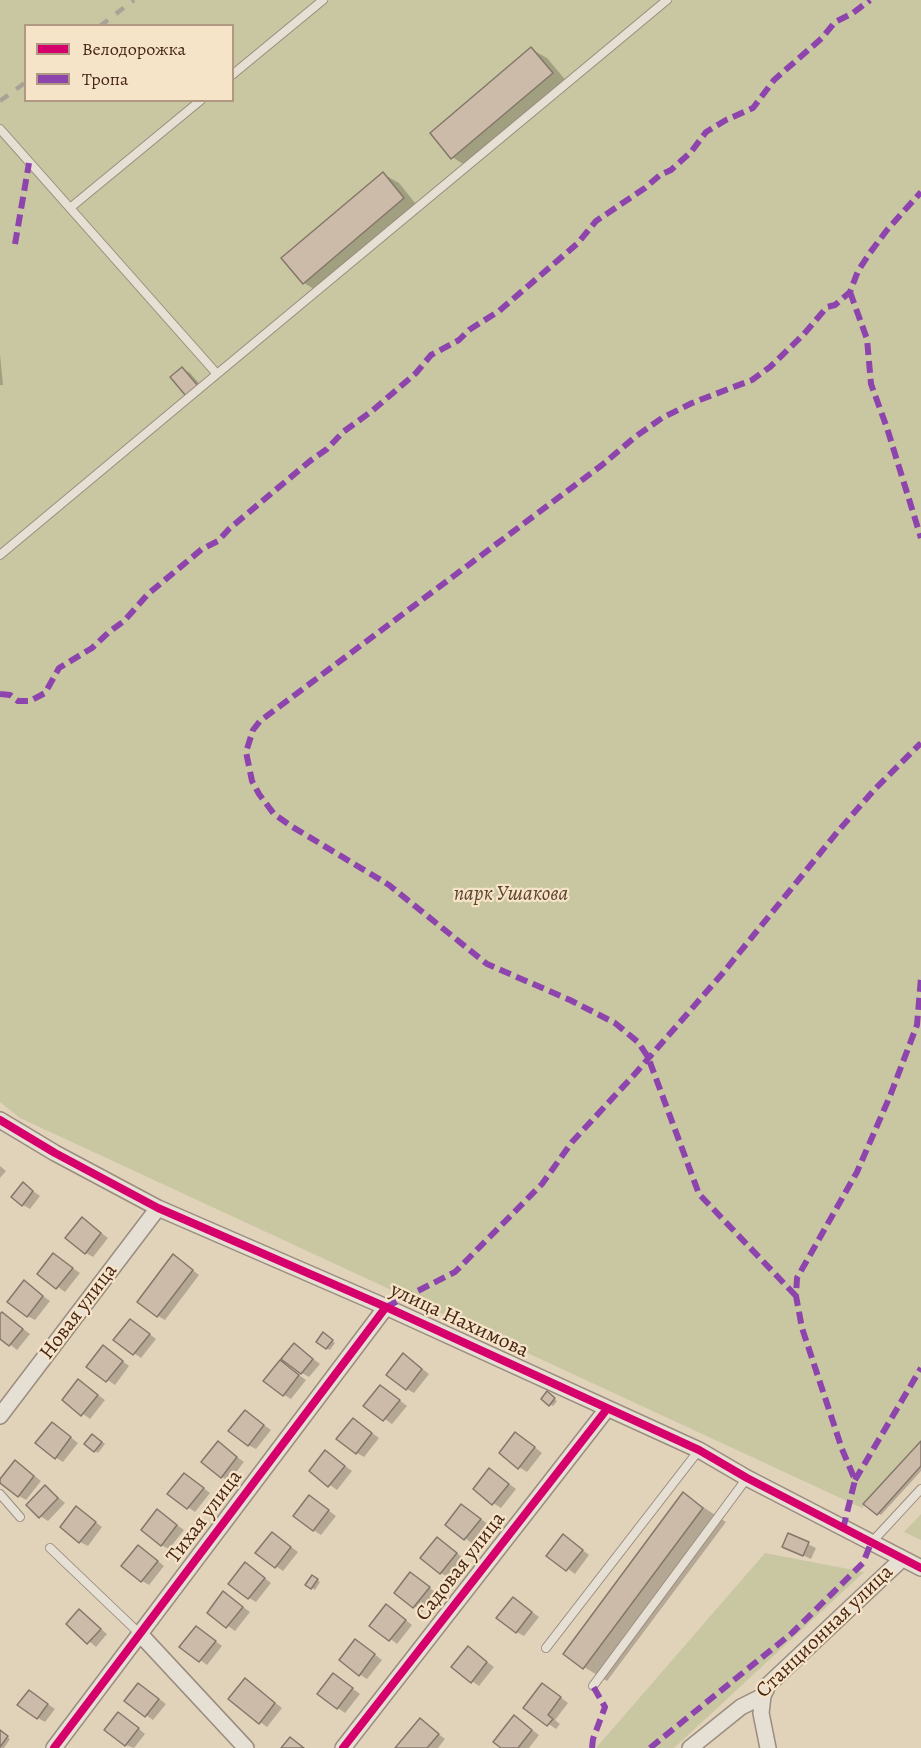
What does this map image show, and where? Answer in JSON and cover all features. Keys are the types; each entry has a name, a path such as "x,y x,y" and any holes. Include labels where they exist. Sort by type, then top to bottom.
{"street":[{"name":"улица Нахимова","path":"0,1120 158,1208 386,1307 699,1450 747,1478 921,1568"},
{"name":"Новая улица","path":"0,1416 158,1208"},
{"name":"Тихая улица","path":"54,1748 386,1307"},
{"name":"Садовая улица","path":"343,1748 607,1409"},
{"name":"Станционная улица","path":"690,1748 741,1707 763,1696 768,1686 902,1559"},
{"path":"140,1634 246,1748"},
{"path":"763,1696 761,1713 768,1748"}],"lane":[{"path":"234,73 324,0"},
{"path":"0,555 667,0"},
{"path":"70,208 199,102"},
{"path":"0,129 216,374"},
{"path":"546,1648 699,1450"},
{"path":"594,1686 747,1478"},
{"path":"871,1543 921,1489"},
{"path":"0,1494 20,1517"},
{"path":"50,1548 140,1634"}],"green space":[{"name":"парк Ушакова","path":"0,0 921,0 921,1446 862,1508 20,1118 0,1102"},
{"path":"921,1514 921,1540 904,1532"},
{"path":"765,1553 864,1572 674,1748 596,1748"}],"building":[{"path":"531,47 553,73 451,159 430,133"},
{"path":"383,172 404,198 303,284 281,258"},
{"path":"182,367 198,386 186,396 170,377"},
{"path":"23,1182 33,1191 22,1206 11,1197"},
{"path":"82,1217 101,1233 85,1254 65,1238"},
{"path":"53,1253 73,1268 56,1289 37,1274"},
{"path":"173,1254 193,1270 157,1317 137,1302"},
{"path":"24,1280 43,1296 27,1317 7,1302"},
{"path":"2,1312 23,1329 9,1346 0,1339 0,1314"},
{"path":"130,1319 150,1334 133,1355 113,1340"},
{"path":"323,1332 333,1340 326,1349 316,1342"},
{"path":"294,1343 313,1359 301,1374 281,1359"},
{"path":"103,1345 123,1361 106,1382 86,1367"},
{"path":"403,1353 422,1369 406,1390 386,1375"},
{"path":"280,1360 299,1375 283,1396 263,1381"},
{"path":"78,1379 98,1395 81,1416 62,1400"},
{"path":"380,1385 400,1400 383,1421 363,1406"},
{"path":"547,1391 555,1398 549,1406 541,1399"},
{"path":"245,1410 264,1425 248,1446 228,1431"},
{"path":"353,1418 372,1433 356,1454 336,1439"},
{"path":"52,1422 71,1437 55,1459 35,1443"},
{"path":"515,1432 535,1447 518,1469 499,1453"},
{"path":"92,1434 102,1442 94,1452 84,1444"},
{"path":"218,1441 237,1457 221,1478 201,1462"},
{"path":"921,1441 921,1466 877,1515 863,1504"},
{"path":"325,1450 345,1466 328,1487 309,1471"},
{"path":"15,1460 34,1476 18,1497 0,1483 0,1479"},
{"path":"489,1468 509,1484 492,1505 473,1489"},
{"path":"184,1473 204,1488 187,1509 167,1494"},
{"path":"45,1485 58,1498 39,1518 26,1505"},
{"path":"683,1492 703,1508 583,1669 563,1654"},
{"path":"309,1495 329,1510 313,1531 293,1516"},
{"path":"461,1504 481,1519 464,1540 445,1525"},
{"path":"76,1506 96,1522 79,1543 60,1527"},
{"path":"157,1509 177,1525 161,1546 141,1530"},
{"path":"272,1532 291,1547 275,1568 255,1553"},
{"path":"788,1533 809,1542 803,1556 782,1547"},
{"path":"563,1534 583,1550 566,1571 546,1556"},
{"path":"437,1537 457,1553 440,1574 420,1558"},
{"path":"138,1545 158,1561 141,1582 121,1566"},
{"path":"245,1562 265,1578 248,1599 228,1584"},
{"path":"410,1572 430,1587 413,1608 394,1593"},
{"path":"312,1575 318,1579 311,1589 305,1585"},
{"path":"223,1591 243,1607 226,1628 207,1613"},
{"path":"513,1597 532,1612 516,1633 496,1618"},
{"path":"386,1604 406,1620 389,1641 369,1626"},
{"path":"79,1609 101,1629 87,1644 66,1624"},
{"path":"196,1626 216,1641 199,1662 179,1647"},
{"path":"355,1639 375,1654 359,1676 339,1660"},
{"path":"468,1646 487,1662 471,1683 451,1667"},
{"path":"333,1673 353,1688 337,1709 317,1694"},
{"path":"245,1678 275,1703 259,1724 228,1699"},
{"path":"138,1683 159,1699 145,1717 124,1701"},
{"path":"542,1683 561,1697 548,1715 553,1719 547,1726 523,1708"},
{"path":"29,1690 48,1704 37,1719 17,1705"},
{"path":"118,1712 139,1728 125,1746 104,1730"},
{"path":"514,1715 532,1730 518,1748 501,1748 493,1742"},
{"path":"420,1718 439,1734 427,1748 395,1748"},
{"path":"0,1730 8,1736 0,1747"},
{"path":"290,1737 304,1748 281,1748"}],"railway":[{"path":"103,24 134,0"},
{"path":"0,101 24,83"}],"marked path":[{"path":"0,694 10,695 18,701 30,701 45,693 59,668 92,648 124,621 148,594 202,549 218,541 229,529 327,449 343,432 372,411 416,373 431,355 459,340 469,330 499,311 578,243 596,221 645,188 660,175 671,170 691,152 706,132 753,108 774,80 822,38 835,22 853,13 870,0"},
{"path":"15,244 29,163"},
{"path":"796,1296 699,1194 648,1057 638,1042 615,1023 570,1000 487,964 389,885 274,814 252,781 246,752 253,730 260,721 602,465 635,437 662,418 692,403 752,380 770,367 804,334 827,307 835,305 850,292 858,271 869,254 921,192"},
{"path":"850,292 867,339 871,384 921,538"},
{"path":"386,1307 455,1272 542,1184 572,1142 722,974 839,830 875,789 921,743"},
{"path":"843,1529 855,1480 842,1449 802,1328 796,1296 797,1278 857,1172 890,1096 917,1025 921,978"},
{"path":"855,1480 921,1368"},
{"path":"650,1748 792,1633 863,1563 871,1543"},
{"path":"592,1748 605,1707 593,1686"}],"cycle path":[{"path":"0,1120 55,1153 158,1208 386,1307 699,1450 747,1478 921,1568"},
{"path":"54,1748 386,1307"},
{"path":"343,1748 607,1409"}]}
